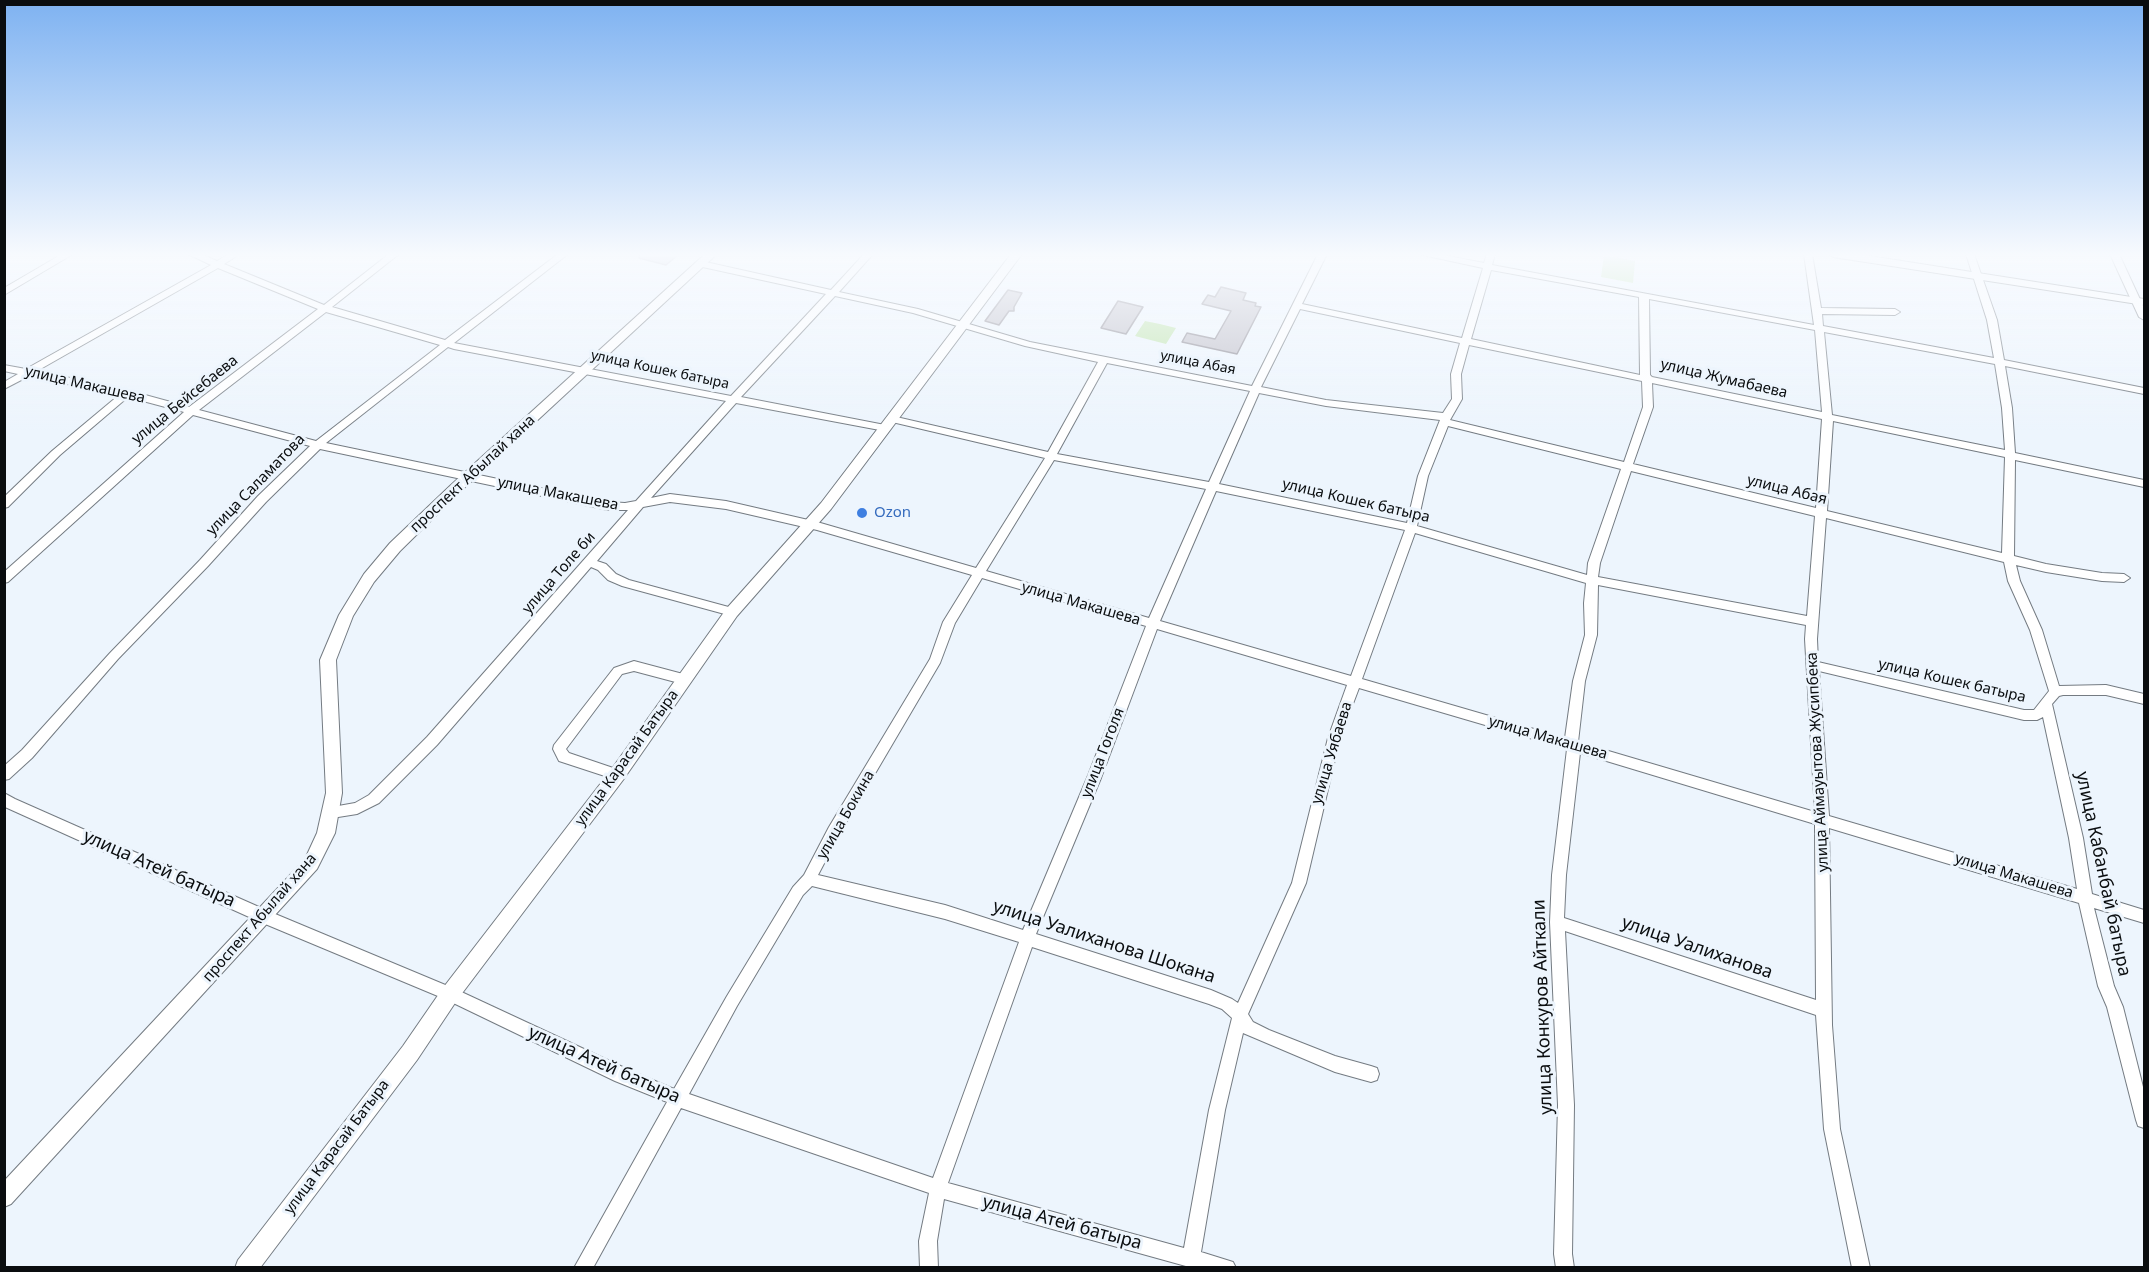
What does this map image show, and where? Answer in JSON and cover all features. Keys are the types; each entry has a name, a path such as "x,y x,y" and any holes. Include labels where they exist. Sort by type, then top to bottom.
{"main road":[{"name":"проспект Абылай хана","path":"4,1197 311,864 326,833 334,793 328,660 337,633 354,600 395,547 647,313"},
{"name":"улица Карасай Батыра","path":"246,1268 617,775 732,612 809,526 972,313"}],"street":[{"path":"4,386 132,313"},
{"name":"улица Бейсебаева","path":"4,579 190,412 317,313"},
{"name":"улица Кошек батыра","path":"342,313 448,344 733,400 888,424 1389,523 1591,580 1811,621"},
{"name":"улица Саламатова","path":"4,775 27,754 114,656 262,499 318,445 365,406 487,313"},
{"name":"улица Толе би","path":"332,812 357,808 374,799 432,741 733,400 814,313"},
{"name":"улица Абая","path":"924,313 1028,344 1104,360 1255,390 1354,407 1445,419 1627,467 1820,514 2075,573 2124,578"},
{"name":"улица Гоголя","path":"929,1268 928,1241 938,1187 1028,937 1095,778 1160,606 1255,390 1293,313"},
{"name":"улица Жумабаева","path":"1332,313 1646,377 1724,397 1827,416 2145,483"},
{"name":"улица Уябаева","path":"1191,1257 1217,1110 1240,1015 1299,882 1334,738 1389,591 1410,529 1417,496 1445,419 1456,399 1456,374 1474,313"},
{"name":"улица Конкуров Айткали","path":"1565,1268 1563,1254 1566,1106 1557,922 1559,875 1579,681 1591,635 1591,580 1594,563 1648,407 1644,313"},
{"path":"1738,313 2145,392"},
{"name":"улица Аймауытова Жусипбека","path":"1816,313 1822,348 1827,416 1811,621 1823,818 1824,1010 1832,1129 1861,1268"},
{"name":"улица Кабанбай батыра","path":"1990,313 2007,408 2010,454 2008,557 2014,581 2036,630 2047,673 2085,898 2106,986 2115,1007 2145,1120"},
{"name":"улица Бокина","path":"583,1268 732,1001 798,891 809,879 834,831 936,660 949,622 1051,456 1104,360"},
{"name":"улица Макашева","path":"4,368 127,393 318,445 608,506 624,507 670,498 726,505 809,526 1354,681 1823,818 2145,916"},
{"path":"4,504 56,453 127,393"},
{"path":"590,563 602,567 612,577 626,583 732,612"},
{"name":"улица Кошек батыра","path":"1814,665 2024,715 2037,715 2051,698 2073,688 2106,690 2145,699"},
{"path":"617,775 564,757 559,749 618,671 634,666 683,679"},
{"name":"улица Атей батыра","path":"6,803 263,916 450,994 621,1075 679,1099 948,1192 1227,1268"},
{"name":"улица Уалиханова Шокана","path":"809,879 945,912 1211,997 1227,1004 1240,1015 1248,1027 1264,1035 1335,1064 1371,1074"},
{"name":"улица Уалиханова","path":"1557,922 1824,1010"}],"green space":[{"path":"1145,321 1176,328 1166,344 1135,336"}],"building":[{"path":"991,313 1007,313 999,325 985,321"},
{"path":"1110,313 1139,313 1126,334 1101,328"},
{"path":"1230,313 1258,313 1237,354 1182,342 1187,333 1215,339"}],"place":[{"name":"Ozon","path":"862,513"}]}
